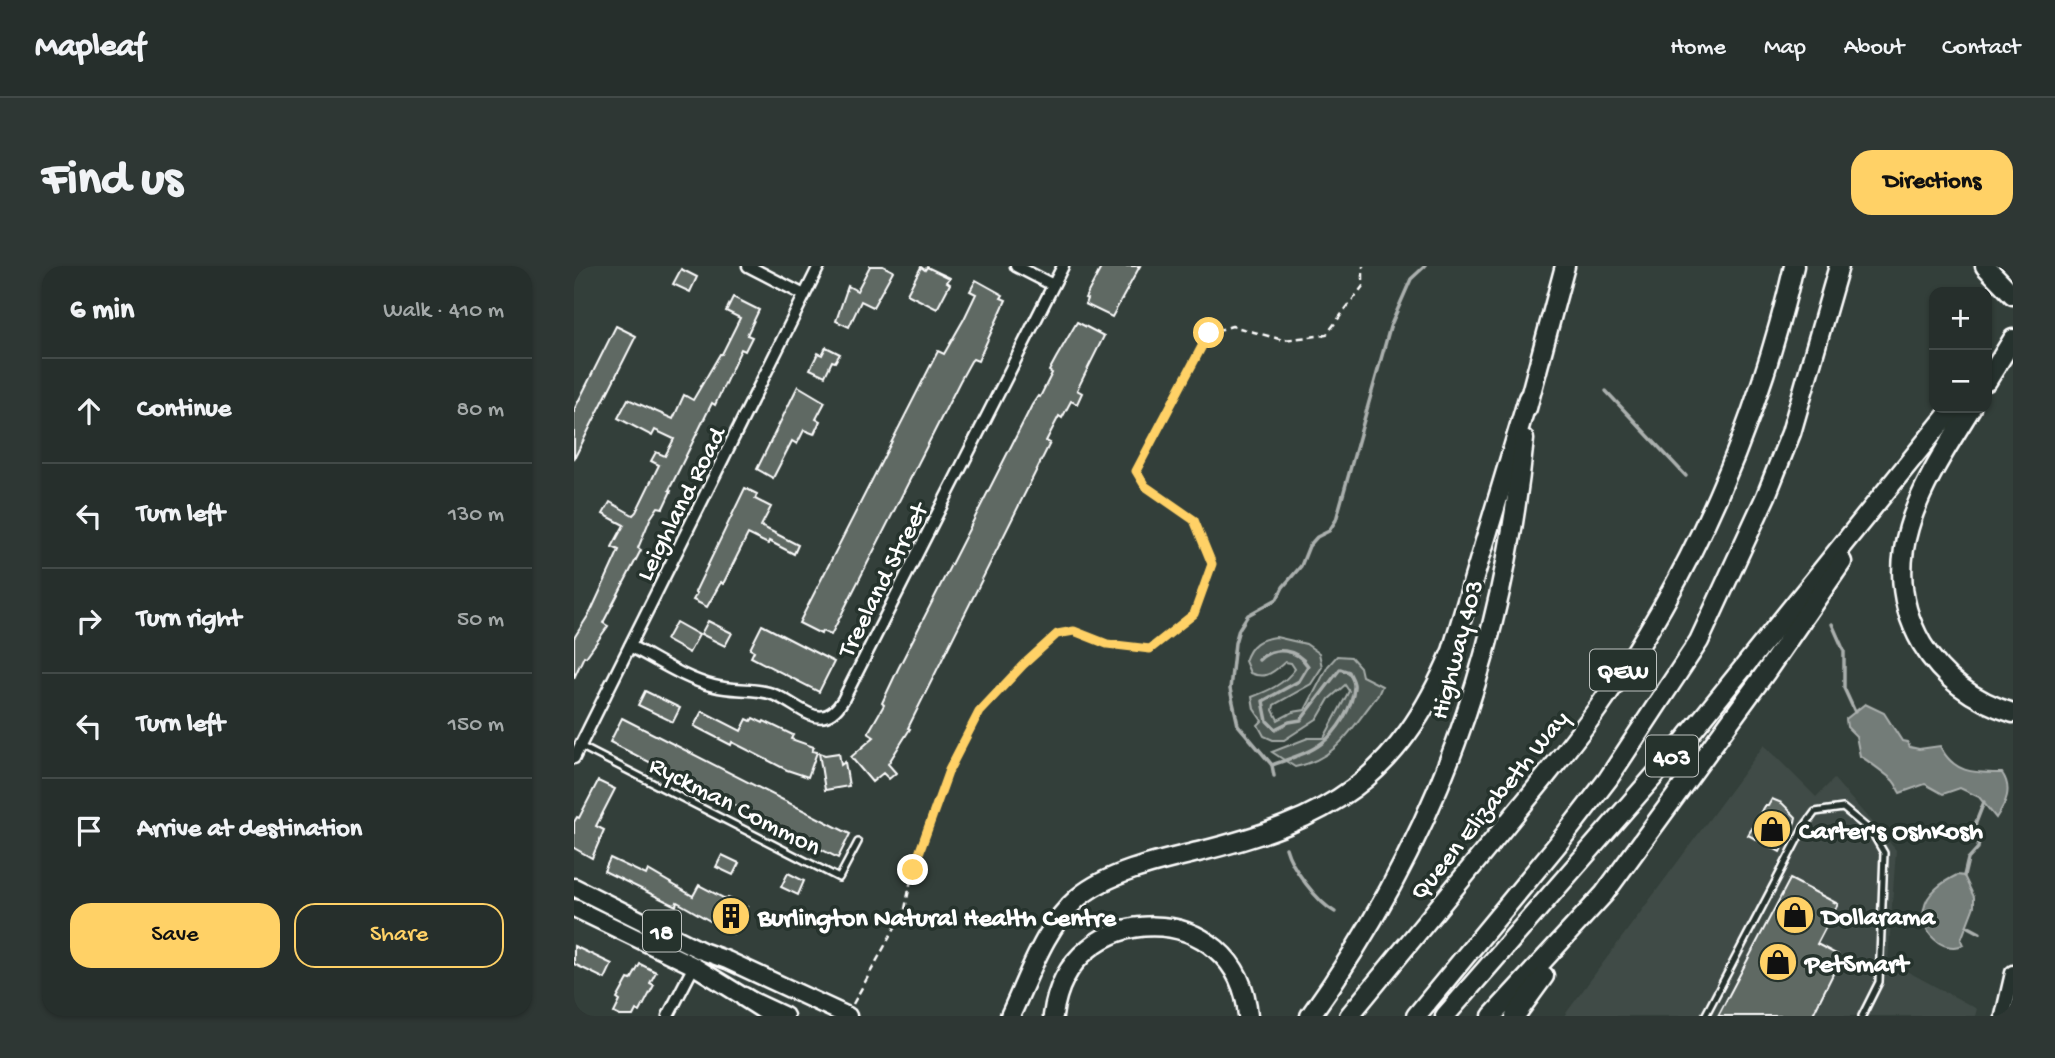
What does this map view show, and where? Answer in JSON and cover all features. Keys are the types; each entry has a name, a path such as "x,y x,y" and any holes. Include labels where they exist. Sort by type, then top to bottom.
{"highway":[{"name":"Highway 403","path":"1310,1016 1367,929 1414,843 1442,783 1470,705 1496,613 1514,518 1528,398 1565,266"},
{"name":"Queen Elizabeth Way","path":"1349,1016 1543,780 1598,708 1643,639 1694,545 1724,482 1756,398 1794,266"},
{"name":"QEW","path":"1416,1016 1558,845 1591,801 1699,641 1761,508 1791,433 1839,266"},
{"path":"1984,266 2013,295"},
{"path":"1992,359 2013,332"},
{"path":"1992,373 2013,339"},
{"path":"1010,1016 1057,919 1093,887 1108,879 1167,860 1248,840 1309,816 1364,781 1402,743 1436,689 1452,651 1528,398"},
{"name":"403","path":"1445,1016 1668,761 1949,413"},
{"path":"1967,413 1929,475 1905,535 1902,583 1905,606 1913,628 1932,660 1958,687 1992,706 2013,713"},
{"path":"1515,1016 1766,672 1872,519 1889,488"},
{"path":"1492,1016 1604,894"},
{"path":"1054,1016 1062,981 1079,956 1106,936 1140,926 1157,925 1192,934 1210,943 1226,959 1240,981 1248,1016"},
{"path":"744,997 774,1016"}],"main road":[{"name":"18","path":"574,887 698,958 744,997 785,1016"},
{"name":"18","path":"574,908 698,958 727,960 847,1016"}],"street":[{"path":"748,266 804,295"},
{"name":"Leighland Road","path":"574,758 819,266"},
{"path":"1016,266 1053,285"},
{"name":"Treeland Street","path":"630,646 713,686 770,693 813,716 832,714 844,700 1063,266"},
{"path":"668,1016 698,958"},
{"path":"2003,1016 2013,973"}],"lane":[{"name":"Ryckman Common","path":"580,746 839,878 858,842"},
{"path":"1705,1016 1804,827 1815,813 1843,808 1872,832 1884,853 1879,982 1862,1016"}],"path":[{"path":"847,1016 905,909 913,870 949,770 979,712 1023,665 1057,634 1074,631 1107,644 1150,649 1194,614 1212,564 1199,531 1194,520 1145,486 1136,471 1209,333 1232,326 1283,340 1326,335 1363,286 1363,266"}],"shaded area":[{"path":"1276,637 1306,644 1319,653 1322,667 1311,684 1274,705 1273,710 1278,720 1293,712 1305,710 1328,666 1337,656 1351,657 1360,667 1362,676 1382,686 1343,740 1323,757 1295,767 1272,752 1308,738 1324,738 1349,691 1345,685 1329,699 1318,718 1284,740 1273,740 1264,736 1258,725 1262,721 1254,709 1252,697 1276,686 1295,669 1291,663 1285,662 1269,674 1261,676 1250,673 1245,661 1256,643"},
{"path":"1865,704 1884,713 1902,741 1907,742 1910,747 1919,749 1940,746 1958,767 1974,772 2002,773 2008,790 2003,807 1996,818 1979,797 1960,788 1943,794 1925,784 1900,793 1892,780 1860,756 1856,736 1847,727 1846,719"},
{"path":"1764,745 1816,797 1834,779 1896,850 1888,961 1977,1009 1975,1016 1564,1016"},
{"path":"1957,875 1964,876 1974,897 1974,906 1961,940 1963,945 1955,947 1934,939 1923,917 1926,903 1932,893"}],"building":[{"path":"870,266 883,266 893,271 873,307 861,301 849,327 836,321 848,286 857,291"},
{"path":"1102,266 1140,266 1112,317 1085,304 1085,298"},
{"path":"921,267 925,270 927,267 950,278 947,282 950,284 937,309 907,294"},
{"path":"681,269 697,277 690,292 673,284"},
{"path":"976,280 1003,295 1001,298 1006,300 978,361 971,361 960,381 831,635 822,631 821,634 799,623 938,351 944,354 964,319 976,294 970,291"},
{"path":"733,297 759,310 747,335 752,337 745,351 741,349 715,405 712,403 669,490 671,491 663,508 658,507 650,519 638,548 641,550 603,623 608,626 586,657 584,656 574,678 574,638 591,611 619,550 612,547 624,525 603,514 610,502 633,515 636,512 659,465 651,461 656,452 665,456 674,439 655,430 652,436 618,418 628,399 673,419 684,395 693,400 722,354 740,318 726,311"},
{"path":"1077,322 1104,336 1077,390 1082,393 1077,404 1071,401 1062,418 1059,416 1046,441 1050,443 908,728 910,729 888,764 896,773 889,779 883,773 872,782 851,757 874,737 868,733 884,705 882,703 898,669 1032,405 1038,396 1040,397 1052,373 1049,371"},
{"path":"616,326 636,336 574,459 574,410"},
{"path":"826,347 840,354 835,362 832,361 825,376 810,369 818,353 822,355"},
{"path":"798,386 825,402 816,419 820,421 814,434 804,430 797,444 792,441 773,478 757,469"},
{"path":"745,488 757,494 755,499 771,507 761,526 798,545 794,554 748,534 723,584 721,582 707,607 693,600 697,593 695,592"},
{"path":"708,621 732,633 725,646 701,634"},
{"path":"676,622 699,635 689,653 666,640"},
{"path":"762,625 834,662 819,692 751,657 754,651 750,649"},
{"path":"645,691 680,708 673,722 638,705"},
{"path":"702,711 741,731 747,719 751,721 753,718 763,723 764,721 793,735 791,739 814,747 812,751 817,752 808,777 787,770 732,742 731,745 694,726"},
{"path":"622,718 850,834 838,858 610,742"},
{"path":"819,753 839,753 841,765 845,762 849,786 825,790"},
{"path":"598,781 615,789 596,826 604,830 592,858 574,848 574,822 579,818"},
{"name":"Carter's OshKosh","path":"1772,799 1782,803 1796,817 1780,852 1748,835"},
{"path":"722,855 739,863 733,875 716,867"},
{"path":"610,858 646,875 648,870 693,896 699,885 747,907 733,934 677,902 676,906 604,871"},
{"path":"788,873 804,881 798,895 781,887"},
{"path":"1790,879 1838,904 1817,944 1838,955 1837,966 1812,1016 1718,1016"},
{"path":"574,946 612,964 605,979 574,964"},
{"path":"640,964 656,972 650,983 654,985 640,1012 636,1010 633,1016 620,1016 614,1013 620,1001 617,999"}],"waterway":[{"path":"1272,765 1238,725 1230,689 1239,629 1248,615 1277,599 1283,587 1301,566 1309,546 1317,537 1329,531 1336,520 1390,327 1411,279 1425,266"},
{"path":"1606,391 1686,476"},
{"path":"1832,624 1844,651 1844,688 1855,712"},
{"path":"1259,660 1271,652 1285,651 1298,656 1308,666 1299,681 1263,701 1267,721 1275,729 1301,720 1340,669 1349,672 1354,683 1347,711 1333,732 1311,750 1272,765 1274,776"},
{"path":"1964,876 1968,859 1978,848 1979,841 1973,830 1984,802"},
{"path":"1286,848 1293,865 1306,883 1320,900 1335,912"},
{"path":"1967,926 1980,933"}],"place":[{"name":"Carter's OshKosh","path":"1772,829"},
{"name":"Dollarama","path":"1795,915"},
{"name":"Burlington Natural Health Centre","path":"731,916"},
{"name":"PetSmart","path":"1778,962"}],"route":[{"path":"913,870 949,770 979,712 1023,665 1057,634 1074,631 1107,644 1150,649 1194,614 1212,564 1194,520 1145,486 1136,471 1209,333"}]}
